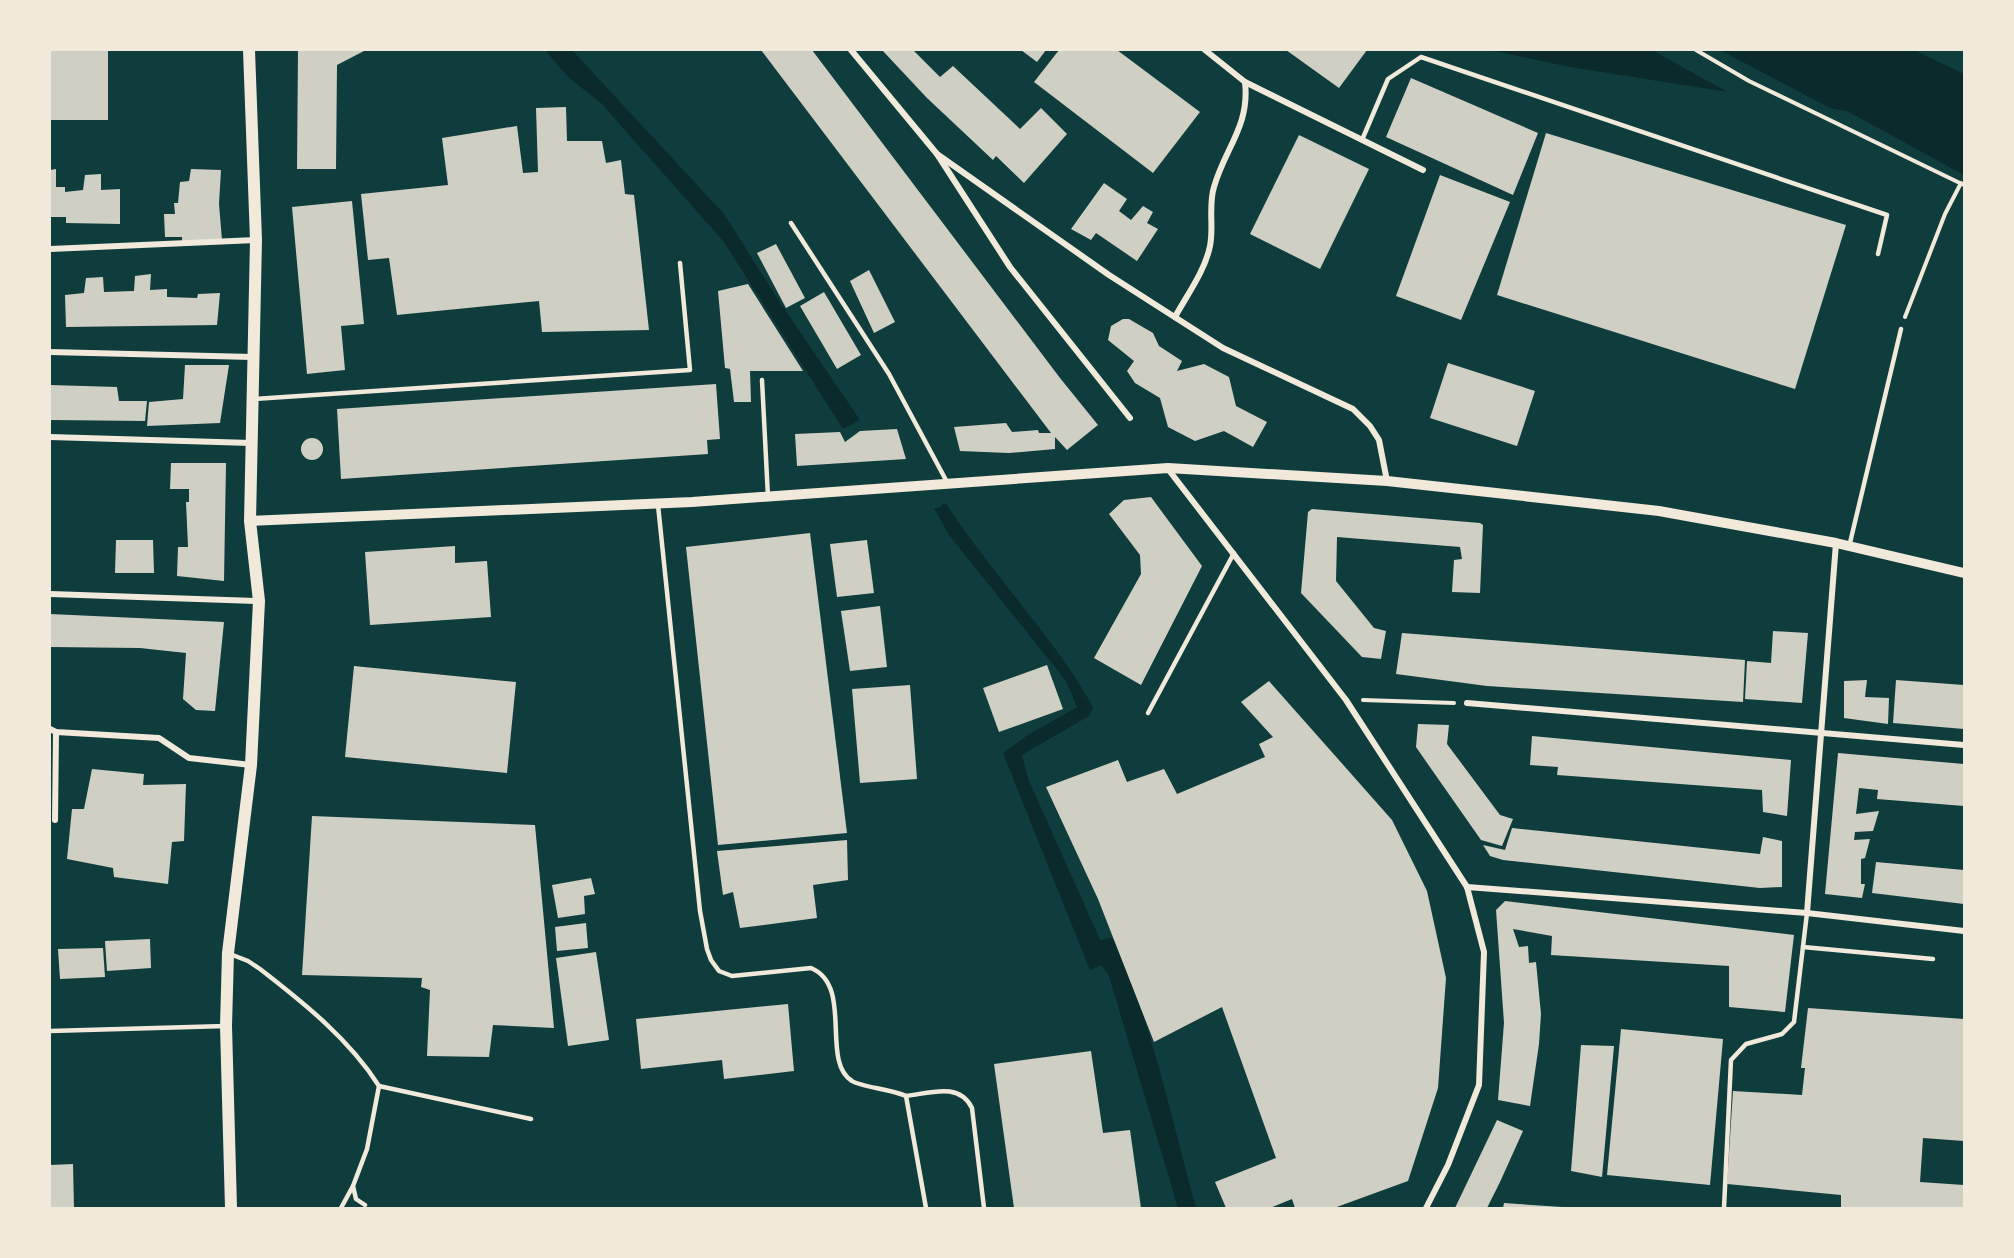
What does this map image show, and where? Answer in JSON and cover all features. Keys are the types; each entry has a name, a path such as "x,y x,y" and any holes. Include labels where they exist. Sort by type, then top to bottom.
{"main road":[{"path":"231,1209 226,1026 228,953 251,765 259,601 250,521 256,240 249,50"}],"street":[{"path":"851,50 937,154 1010,267 1130,418"},
{"path":"1204,50 1245,82 1423,170"},
{"path":"1175,316 1205,262 1210,244 1209,221 1214,187 1243,123 1247,99 1245,82"},
{"path":"937,154 1109,275 1223,348 1353,409 1370,426 1379,440 1387,481"},
{"path":"50,249 256,240"},
{"path":"50,352 252,357"},
{"path":"50,437 252,443"},
{"path":"1168,468 1346,700 1467,887 1484,952 1479,1085 1448,1165 1426,1209"},
{"path":"250,521 768,497 1168,468 1387,481 1659,511 1836,543 1965,573"},
{"path":"1807,913 1836,543"},
{"path":"50,594 259,601"},
{"path":"1467,704 1965,745"},
{"path":"55,820 53,730 159,738 189,758 251,765"},
{"path":"1467,887 1807,913 1965,930"}],"lane":[{"path":"1362,140 1388,79 1421,57 1887,214 1878,254"},
{"path":"791,223 889,374 949,484"},
{"path":"252,399 690,370 680,263"},
{"path":"1849,547 1900,329"},
{"path":"762,380 768,497"},
{"path":"657,502 700,911 711,960 719,971 732,976 812,968 821,972 832,989 838,1056 846,1076 854,1083 893,1090 906,1096 951,1092 962,1093 967,1097 972,1108 984,1209"},
{"path":"1148,712 1234,554"},
{"path":"1724,1209 1731,1060 1746,1044 1782,1035 1794,1022 1807,913"},
{"path":"1803,947 1933,959"},
{"path":"228,953 248,961 314,1014 360,1057 379,1086 368,1149 341,1209"},
{"path":"50,1031 226,1026"},
{"path":"379,1086 531,1119"},
{"path":"906,1096 926,1209"},
{"path":"353,1186 356,1199 364,1205"}],"path":[{"path":"1696,50 1749,81 1963,184 1945,214 1900,329"},
{"path":"1346,700 1467,704"}],"water":[{"path":"545,50 572,50 724,214 779,301 860,420 843,429 724,242 601,103 569,78"},
{"path":"1490,50 1914,50 1964,74 1964,175 1847,111 1570,67"},
{"path":"934,508 944,508 1037,631 1089,708 1086,713 1017,754 1025,782 1098,945 1110,942 1124,974 1156,1073 1192,1208 1178,1208 1109,976 1101,965 1090,970 1003,753 1028,735 1077,707 1066,681 949,535"}],"pier":[{"path":"1652,50 1720,50 1830,108 1740,99"}],"building":[{"path":"50,50 108,50 108,120 50,120"},
{"path":"298,50 364,51 337,65 336,169 297,169"},
{"path":"761,50 812,50 1098,425 1067,450 1055,437 1055,449 1009,453 960,451 954,427 1006,423 1012,432 1038,430 1039,433 1051,433"},
{"path":"882,50 913,50 940,77 953,66 1020,129 1041,108 1067,134 1024,183 996,156 993,160 927,98"},
{"path":"1021,50 1046,50 1037,62"},
{"path":"1059,50 1117,50 1200,112 1153,173 1034,82"},
{"path":"1286,50 1367,50 1339,88"},
{"path":"1411,78 1538,133 1513,195 1386,137"},
{"path":"566,107 567,141 602,141 606,163 621,160 625,194 634,195 649,330 542,332 539,301 397,315 389,258 368,260 361,194 448,185 442,138 517,126 523,173 538,172 536,108"},
{"path":"1546,133 1846,225 1795,389 1497,295"},
{"path":"1299,135 1369,169 1320,269 1250,234"},
{"path":"56,169 56,187 65,187 65,192 83,190 85,175 101,174 101,190 120,189 120,224 66,223 66,217 50,217 50,170"},
{"path":"191,169 221,170 219,204 222,240 182,243 182,237 165,237 164,214 175,214 174,203 178,203 180,182 189,181"},
{"path":"1440,175 1510,202 1461,320 1396,296"},
{"path":"1104,183 1127,199 1119,211 1131,220 1143,206 1153,212 1147,223 1158,229 1137,261 1096,233 1091,240 1071,229"},
{"path":"352,201 364,324 341,326 345,370 307,374 292,207"},
{"path":"776,244 805,298 786,308 757,253"},
{"path":"869,270 895,322 874,333 850,281"},
{"path":"151,274 150,290 167,289 167,297 197,298 198,294 220,293 217,325 66,327 65,295 84,293 86,278 103,277 104,292 134,291 135,276"},
{"path":"748,284 803,371 750,371 751,402 734,402 730,369 725,368 718,291"},
{"path":"824,292 861,355 837,369 800,306"},
{"path":"1123,319 1129,319 1153,333 1159,346 1182,361 1177,371 1204,364 1229,377 1236,406 1267,422 1253,447 1224,431 1195,441 1168,427 1160,398 1135,383 1127,371 1134,361 1108,340 1111,326"},
{"path":"1448,363 1535,391 1517,446 1430,418"},
{"path":"185,365 229,365 220,423 147,426 149,402 183,399"},
{"path":"716,384 720,439 707,440 708,454 341,479 337,409"},
{"path":"50,385 117,387 119,401 147,401 145,421 50,420"},
{"path":"897,429 906,459 797,466 795,434 840,432 845,442 860,431"},
{"path":"312,438 320,441 323,449 320,457 312,460 304,457 301,449 304,441"},
{"path":"171,463 226,463 224,581 177,576 178,547 188,547 186,502 189,502 189,489 170,489"},
{"path":"1151,497 1202,566 1141,685 1094,658 1141,574 1140,555 1109,514 1124,500"},
{"path":"1312,509 1480,523 1483,525 1480,593 1452,592 1454,560 1462,559 1460,547 1337,537 1336,581 1374,628 1386,631 1381,659 1362,657 1301,593 1308,512"},
{"path":"810,533 847,833 718,845 686,547"},
{"path":"116,540 153,540 154,573 115,573"},
{"path":"867,540 874,593 837,597 830,544"},
{"path":"455,546 455,563 487,561 491,617 370,625 365,552"},
{"path":"880,606 887,667 850,671 841,611"},
{"path":"50,614 224,622 215,711 196,710 183,699 186,653 140,648 50,647"},
{"path":"1773,631 1808,633 1802,703 1745,699 1747,661 1771,663"},
{"path":"1402,633 1745,660 1743,702 1487,686 1396,674"},
{"path":"1047,665 1063,709 999,732 983,688"},
{"path":"354,666 516,682 507,773 345,757"},
{"path":"1867,680 1865,697 1889,698 1888,724 1844,718 1844,681"},
{"path":"1896,680 1964,685 1964,729 1893,723"},
{"path":"1269,681 1392,820 1427,891 1446,978 1438,1088 1408,1181 1334,1208 1295,1208 1292,1199 1270,1208 1226,1208 1215,1182 1276,1158 1222,1007 1154,1042 1098,899 1046,787 1118,760 1127,782 1164,769 1177,794 1265,757 1259,744 1273,737 1241,702"},
{"path":"910,685 917,779 860,783 852,689"},
{"path":"1418,724 1449,725 1447,744 1500,815 1513,819 1502,846 1481,840 1416,747"},
{"path":"1532,736 1791,760 1787,816 1763,812 1762,790 1557,775 1558,767 1530,765"},
{"path":"1838,753 1964,764 1964,806 1877,799 1878,790 1859,788 1856,814 1879,811 1873,831 1855,832 1854,840 1870,839 1865,858 1861,859 1861,884 1865,884 1862,898 1825,894"},
{"path":"92,769 144,774 143,785 186,784 184,841 172,842 168,884 114,877 113,868 67,859 72,809 84,809"},
{"path":"312,816 535,825 554,1028 493,1025 489,1057 427,1056 430,990 421,987 422,978 302,975"},
{"path":"1512,828 1760,854 1763,837 1782,841 1782,887 1760,888 1503,860 1490,856 1483,845 1505,850"},
{"path":"847,840 848,880 813,885 817,918 740,928 733,892 723,895 717,851"},
{"path":"1876,862 1964,870 1964,904 1872,893"},
{"path":"591,878 595,894 584,896 585,914 558,918 552,885"},
{"path":"1505,901 1794,935 1785,1012 1729,1007 1729,966 1551,955 1552,936 1513,929 1519,947 1528,946 1529,963 1536,962 1541,1014 1539,1044 1530,1106 1498,1100 1504,1023 1496,910"},
{"path":"586,923 588,948 557,951 555,927"},
{"path":"150,939 151,968 107,971 105,941"},
{"path":"103,948 105,977 60,979 58,949"},
{"path":"596,952 609,1040 568,1046 556,958"},
{"path":"788,1004 794,1071 724,1079 722,1060 641,1069 636,1019"},
{"path":"1808,1008 1964,1019 1964,1141 1923,1138 1920,1182 1964,1185 1964,1208 1841,1208 1841,1195 1727,1184 1733,1091 1802,1095 1805,1068 1801,1068"},
{"path":"1621,1029 1723,1039 1710,1185 1607,1175"},
{"path":"1581,1045 1614,1046 1602,1177 1571,1171"},
{"path":"1091,1051 1103,1133 1130,1130 1141,1208 1014,1208 994,1064"},
{"path":"1497,1120 1523,1131 1500,1182 1487,1208 1455,1208"},
{"path":"73,1164 74,1208 50,1208 50,1165"},
{"path":"1504,1203 1562,1207 1562,1208 1503,1208"}],"waterway":[{"path":"944,508 1037,631 1089,708 1086,713 1017,753 1025,782 1098,945 1110,942 1124,974 1156,1073 1192,1208"}]}
